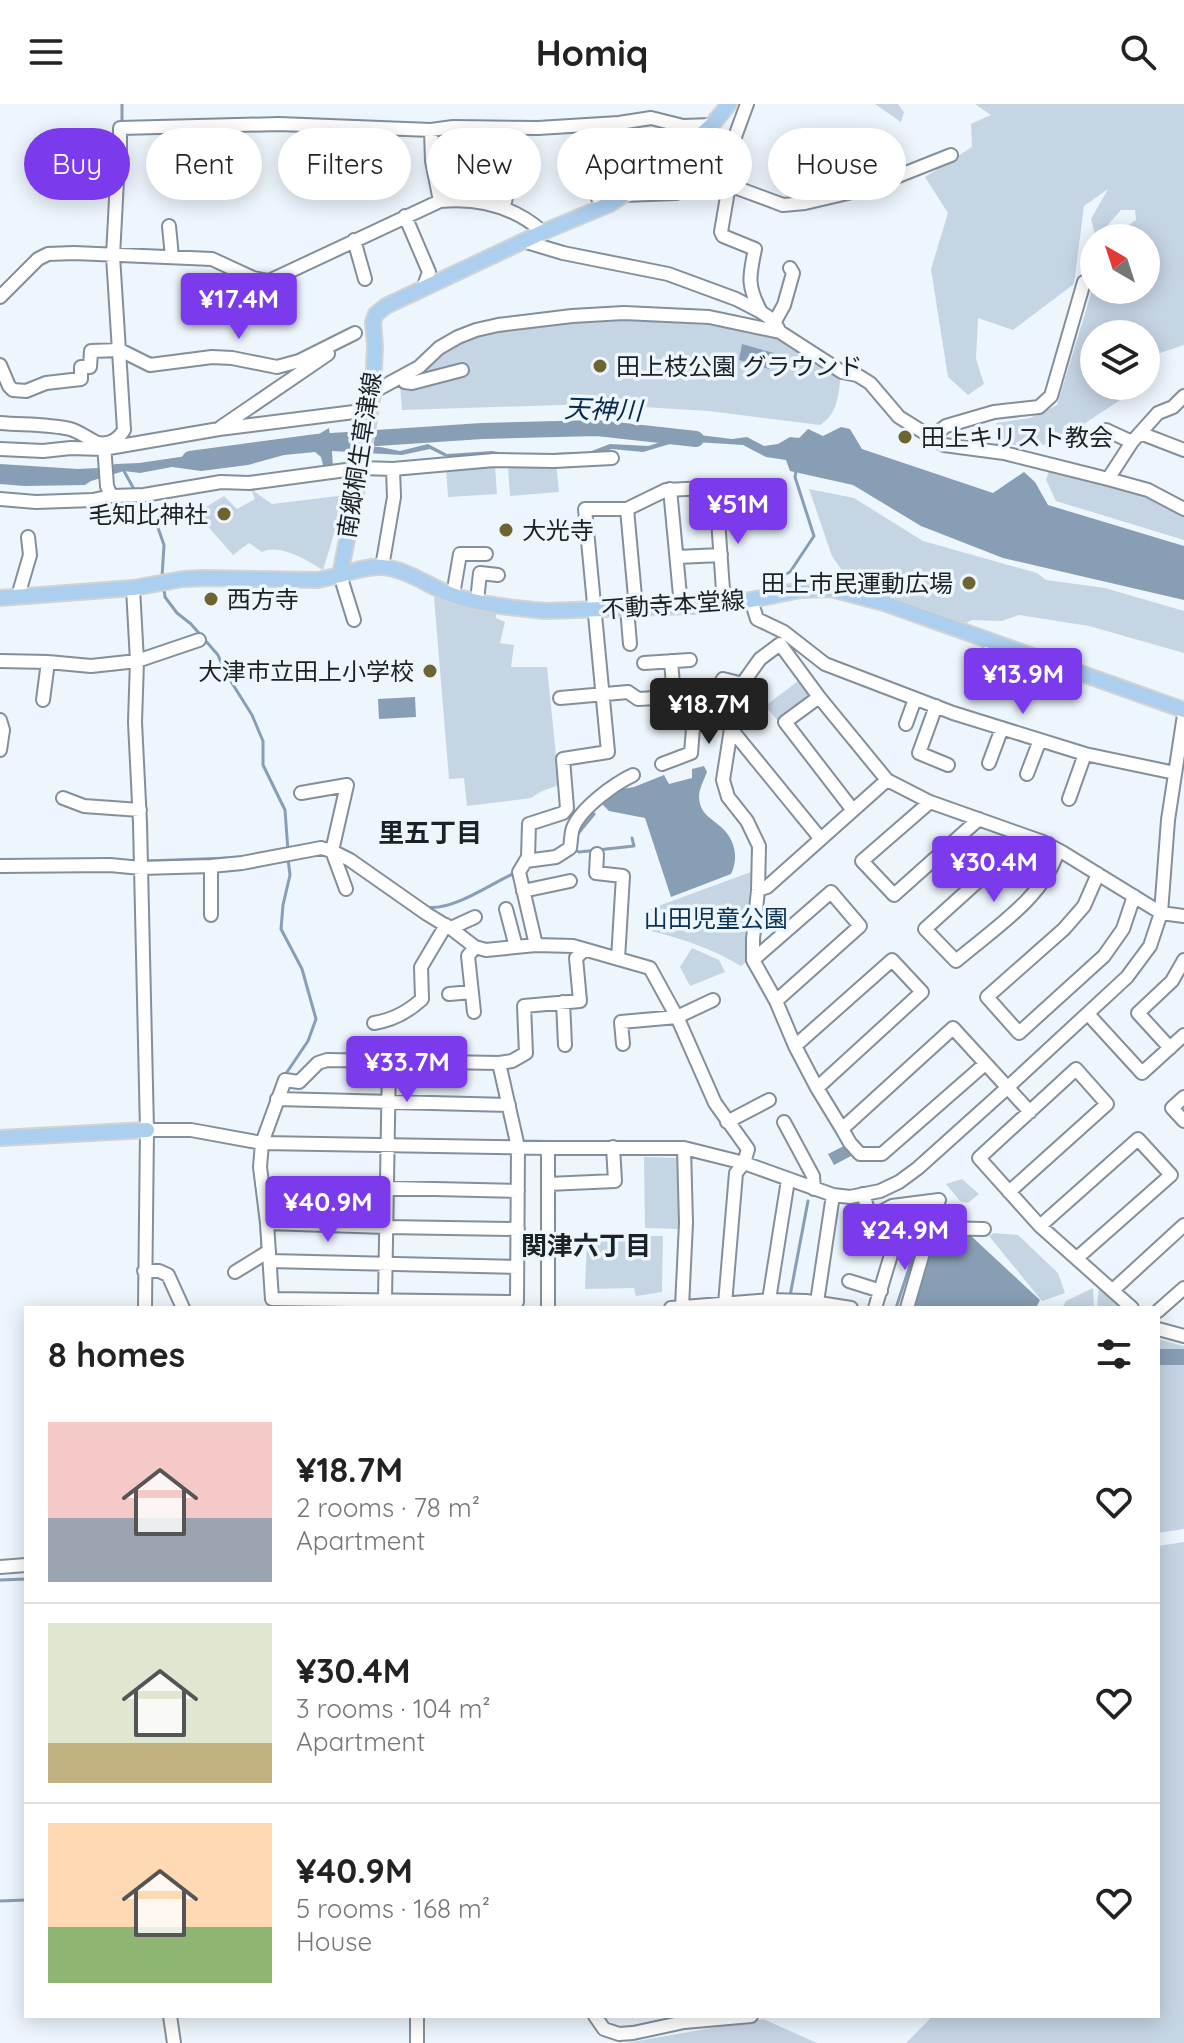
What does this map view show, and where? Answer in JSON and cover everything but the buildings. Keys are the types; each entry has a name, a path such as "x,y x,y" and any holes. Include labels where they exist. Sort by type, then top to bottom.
{"main road":[{"path":"709,128 729,104"},
{"path":"373,322 376,314 386,306 615,200"},
{"name":"南郷桐生草津線","path":"340,575 373,392 373,322"},
{"path":"0,598 133,588 194,578 318,580 382,567"},
{"name":"不動寺本堂線","path":"382,567 453,595 545,611 724,604 800,590 820,588 843,591 884,603 1184,713"},
{"path":"0,1138 147,1130"}],"street":[{"path":"740,128 747,104"},
{"path":"446,128 538,128 651,118 683,126 712,125"},
{"path":"104,450 119,439 124,430 113,256 120,128 279,124 427,130"},
{"path":"752,194 783,205 805,203 878,184 951,155"},
{"path":"504,207 505,200"},
{"path":"599,200 603,207"},
{"path":"722,200 723,236 755,249 750,276 752,295 761,312"},
{"path":"0,297 38,259 48,254 212,259 253,278 269,281 440,201 491,203 515,212 543,232"},
{"path":"405,216 429,272 423,289"},
{"path":"169,226 172,257"},
{"path":"354,240 365,279"},
{"path":"523,241 563,253 668,274 736,299 761,312 777,327 842,372 857,375 870,383 899,417 944,445 1004,453 1148,490 1182,504"},
{"path":"777,327 793,273 790,268"},
{"path":"930,438 946,426 994,412 1039,407 1051,396 1080,296"},
{"path":"373,392 419,367 439,348 458,337 498,325 624,313 709,317 777,327"},
{"path":"0,365 9,386 13,390 26,391 46,383 81,379 81,367 90,367 91,351 120,350 150,365 212,357 277,367 299,361 373,322"},
{"path":"219,429 355,333"},
{"path":"403,377 405,382 412,383 462,370"},
{"path":"1108,479 1136,438 1158,413 1173,407 1184,396"},
{"path":"0,449 104,450 219,429 370,412"},
{"path":"0,423 56,427 84,434 104,450 109,491"},
{"path":"1106,430 1184,450"},
{"path":"0,499 36,502 93,500 109,491 144,495 221,482 249,483 361,468 393,469 494,460 612,458"},
{"path":"382,567 394,497 393,469"},
{"path":"536,945 519,872 528,857 529,824 563,813 567,808 563,759 608,752 585,509 627,509 670,489 706,488 742,499"},
{"path":"670,489 681,606"},
{"path":"716,491 724,604"},
{"path":"627,509 632,608 630,644"},
{"path":"18,596 30,555 28,537"},
{"path":"453,595 460,554 486,554"},
{"path":"677,557 721,555"},
{"path":"477,601 480,573 498,575"},
{"path":"340,575 354,620"},
{"path":"133,588 147,1130 145,1306"},
{"path":"751,600 757,619 784,632 825,664 915,699 1040,740 1085,754 1175,773"},
{"path":"0,661 91,666 137,661 199,640"},
{"path":"976,688 993,642"},
{"path":"985,1064 882,1154 860,1154 817,1088 753,960 759,846 747,821 728,797 723,780 731,729 747,674 780,644 887,780 930,802 1058,850 1161,913 1184,916"},
{"path":"644,663 690,660"},
{"path":"560,698 628,692 638,699 674,697 671,661"},
{"path":"43,700 48,662"},
{"path":"662,764 691,753 693,729 723,679 743,684"},
{"path":"819,697 785,722 852,809"},
{"path":"906,724 915,699"},
{"path":"936,706 919,753 948,765"},
{"path":"147,1130 191,1130 262,1143 684,1148 744,1163 833,1195 850,1197 880,1191 918,1168 1007,1088 1127,977 1150,946 1161,913 1168,820 1184,713"},
{"path":"0,720 3,730 0,750"},
{"path":"989,763 1002,728"},
{"path":"731,729 820,838"},
{"path":"1027,774 1040,740"},
{"path":"1069,799 1085,754"},
{"path":"526,861 556,857 570,848 573,828 592,804 633,775"},
{"path":"301,793 348,780 332,851 346,889"},
{"path":"758,890 767,887 887,780"},
{"path":"63,798 84,806 140,810"},
{"path":"930,802 862,861 894,895 979,819"},
{"path":"1017,833 998,863 925,929 956,961 1038,888 1058,850"},
{"path":"0,866 211,866 321,848 350,860 475,947 486,950 536,945 573,946 650,968 677,1017 715,1103 748,1149 744,1163 736,1173 725,1304"},
{"path":"597,854 596,873 623,876 618,959"},
{"path":"211,866 211,915"},
{"path":"1098,874 1084,906 1064,929 987,997 1019,1033 1104,956 1123,929 1134,896"},
{"path":"523,891 570,881"},
{"path":"753,960 831,892 860,926 776,1001"},
{"path":"506,909 516,947"},
{"path":"374,1023 412,1008 422,999 421,967 449,927 475,917"},
{"path":"474,1012 468,956 475,947"},
{"path":"499,1063 518,1147 517,1302 385,1300 328,1304 272,1303 260,1167 262,1143 285,1080 299,1082 318,1063 327,1060 512,1061 526,1053 524,1006 580,1001 576,958 584,950"},
{"path":"1170,1048 1138,1013 1172,981 1184,959"},
{"path":"795,1046 892,960 922,992 817,1088"},
{"path":"449,994 472,992"},
{"path":"623,1044 621,1022 677,1017 713,1000"},
{"path":"563,1002 565,1045"},
{"path":"1088,1014 1142,1073 1184,1035"},
{"path":"842,1129 953,1028 1030,1112"},
{"path":"385,1300 389,1062"},
{"path":"1009,1192 1107,1104 1076,1069 979,1158 1009,1192 1040,1226 1130,1306"},
{"path":"1184,1097 1172,1108 1184,1121"},
{"path":"277,1099 509,1105"},
{"path":"727,1122 769,1100"},
{"path":"784,1122 813,1176 814,1189"},
{"path":"1040,1226 1138,1139 1171,1175 1077,1258"},
{"path":"548,1184 615,1181 613,1147"},
{"path":"548,1148 548,1306"},
{"path":"675,1306 686,1223 684,1148"},
{"path":"769,1300 788,1180"},
{"path":"262,1185 518,1191"},
{"path":"863,1194 868,1210 900,1225 984,1229"},
{"path":"817,1302 833,1195"},
{"path":"877,1214 892,1206 939,1200"},
{"path":"267,1223 518,1229"},
{"path":"876,1306 900,1225"},
{"path":"1113,1290 1184,1225"},
{"path":"908,1306 925,1246 934,1228"},
{"path":"235,1272 269,1256 517,1267"},
{"path":"144,1271 159,1271 168,1275 182,1306"},
{"path":"849,1281 881,1291"},
{"path":"1160,1309 1184,1288"},
{"path":"700,1306 769,1300 840,1306"},
{"path":"1160,1330 1184,1336"},
{"path":"0,1567 24,1565"},
{"path":"170,2018 174,2043"},
{"path":"417,2018 417,2043"},
{"path":"596,2018 604,2029 619,2034 684,2022 729,2018"}],"green space":[{"path":"875,104 898,104 904,112 901,122"},
{"path":"975,104 1184,104 1184,345 1160,353 1160,320 1083,320 1088,304 1160,304 1160,224 1130,224 1136,220 1135,210 1121,210 1108,224 1092,224 1091,219 1108,189 1084,206 1074,284 1013,330 978,318 976,359 984,384 968,395 948,377 931,269 948,213 925,177 972,147 971,124 991,115"},
{"path":"607,319 723,326 774,336 841,376 834,410 820,425 709,411 593,404 402,410 400,385 438,354 461,342 502,330"},
{"path":"1080,330 1080,400 1120,400 1069,434 1043,445 996,445 996,423 1030,418 1057,405"},
{"path":"556,463 559,492 510,496 508,467"},
{"path":"495,466 497,494 448,497 446,468"},
{"path":"1050,468 1128,487 1184,513 1184,540 1056,501 1046,480"},
{"path":"251,489 272,504 346,495 323,570 294,554 277,550 262,552 249,543 233,555 196,513 224,496 237,509 255,499"},
{"path":"809,489 854,498 923,541 1037,573 1046,580 1105,588 1184,611 1184,653 1089,626 1019,615 1002,621 972,620 964,624 836,585 841,569 832,556"},
{"path":"434,597 464,606 496,609 496,618 505,622 500,643 514,645 511,667 547,667 559,785 531,798 467,806 464,778 449,779"},
{"path":"801,679 814,695 779,722 765,706"},
{"name":"山田児童公園","path":"751,872 746,938 750,959 741,966 698,945 651,931 650,909"},
{"path":"692,948 719,960 725,972 690,986 680,967"},
{"path":"644,1157 680,1158 681,1229 645,1228"},
{"path":"962,1179 979,1194 968,1203 960,1201 946,1184"},
{"path":"994,1233 1018,1235 1058,1273 1065,1293 1042,1301 989,1236"},
{"path":"587,1236 663,1236 662,1292 636,1296 634,1288 585,1289"},
{"path":"1099,1285 1123,1306 1097,1306"},
{"path":"1093,1288 1094,1306 1063,1306 1066,1301"},
{"path":"1160,1340 1184,1346 1184,1529 1160,1533"},
{"path":"1184,1542 1184,2043 906,2043 931,2018 1160,2018 1160,1546"},
{"path":"763,2019 817,2043 626,2043"}],"shaded area":[{"path":"742,344 774,353 769,369 739,360"},
{"path":"841,427 850,429 862,449 993,493 1024,472 1035,482 1048,505 1184,546 1184,600 1003,558 921,526 853,485 790,471 786,460 766,457 743,445 680,441 643,452 612,449 596,454 465,457 444,456 430,449 402,455 332,451 333,470 323,465 321,457 315,452 201,471 172,467 140,473 124,471 85,485 0,484 0,464 98,468 207,453 209,460 239,459 318,445 319,434 329,428 331,445 400,451 428,444 447,454 492,451 511,454 589,452 610,444 648,446 681,436 699,435 732,439 747,437 764,446 778,444 790,437 799,438 808,429 823,436"},
{"path":"415,697 416,717 379,719 378,699"},
{"path":"704,766 707,772 700,791 701,807 730,837 735,855 733,868 731,874 671,897 645,818 609,811 602,804 622,789 664,775 669,784 692,778 692,769"},
{"path":"846,1145 853,1155 834,1165 828,1154"},
{"path":"940,1232 970,1235 1040,1300 1037,1306 912,1306 931,1247"}],"waterway":[{"path":"122,104 122,124"},
{"name":"天神川","path":"190,459 317,442 482,431 597,428 696,439"},
{"path":"124,471 136,493"},
{"path":"768,583 790,572 814,536 795,477 796,471"},
{"path":"140,499 157,525 164,545 162,577"},
{"path":"164,589 165,597 177,613 218,655 252,715 263,741 263,765 285,810 288,851"},
{"path":"576,836 594,814"},
{"path":"573,852 634,846 632,838"},
{"path":"304,846 320,842"},
{"path":"146,861 230,858"},
{"path":"285,1075 308,1041 316,1019 302,969 281,929 290,875 288,859"},
{"path":"425,907 460,901 517,872"},
{"path":"790,1296 808,1201"},
{"path":"261,1228 262,1248"},
{"path":"897,1306 919,1238 922,1240"},
{"path":"1160,1357 1184,1357"},
{"path":"0,1580 24,1579"},
{"path":"0,1901 24,1900"}],"place":[{"name":"田上枝公園 グラウンド","path":"600,366"},
{"name":"田上キリスト教会","path":"905,437"},
{"name":"毛知比神社","path":"224,514"},
{"name":"大光寺","path":"506,530"},
{"name":"田上市民運動広場","path":"969,583"},
{"name":"西方寺","path":"211,599"},
{"name":"大津市立田上小学校","path":"430,671"}],"district":[{"name":"里五丁目","path":"430,832"},
{"name":"関津六丁目","path":"586,1245"}]}
